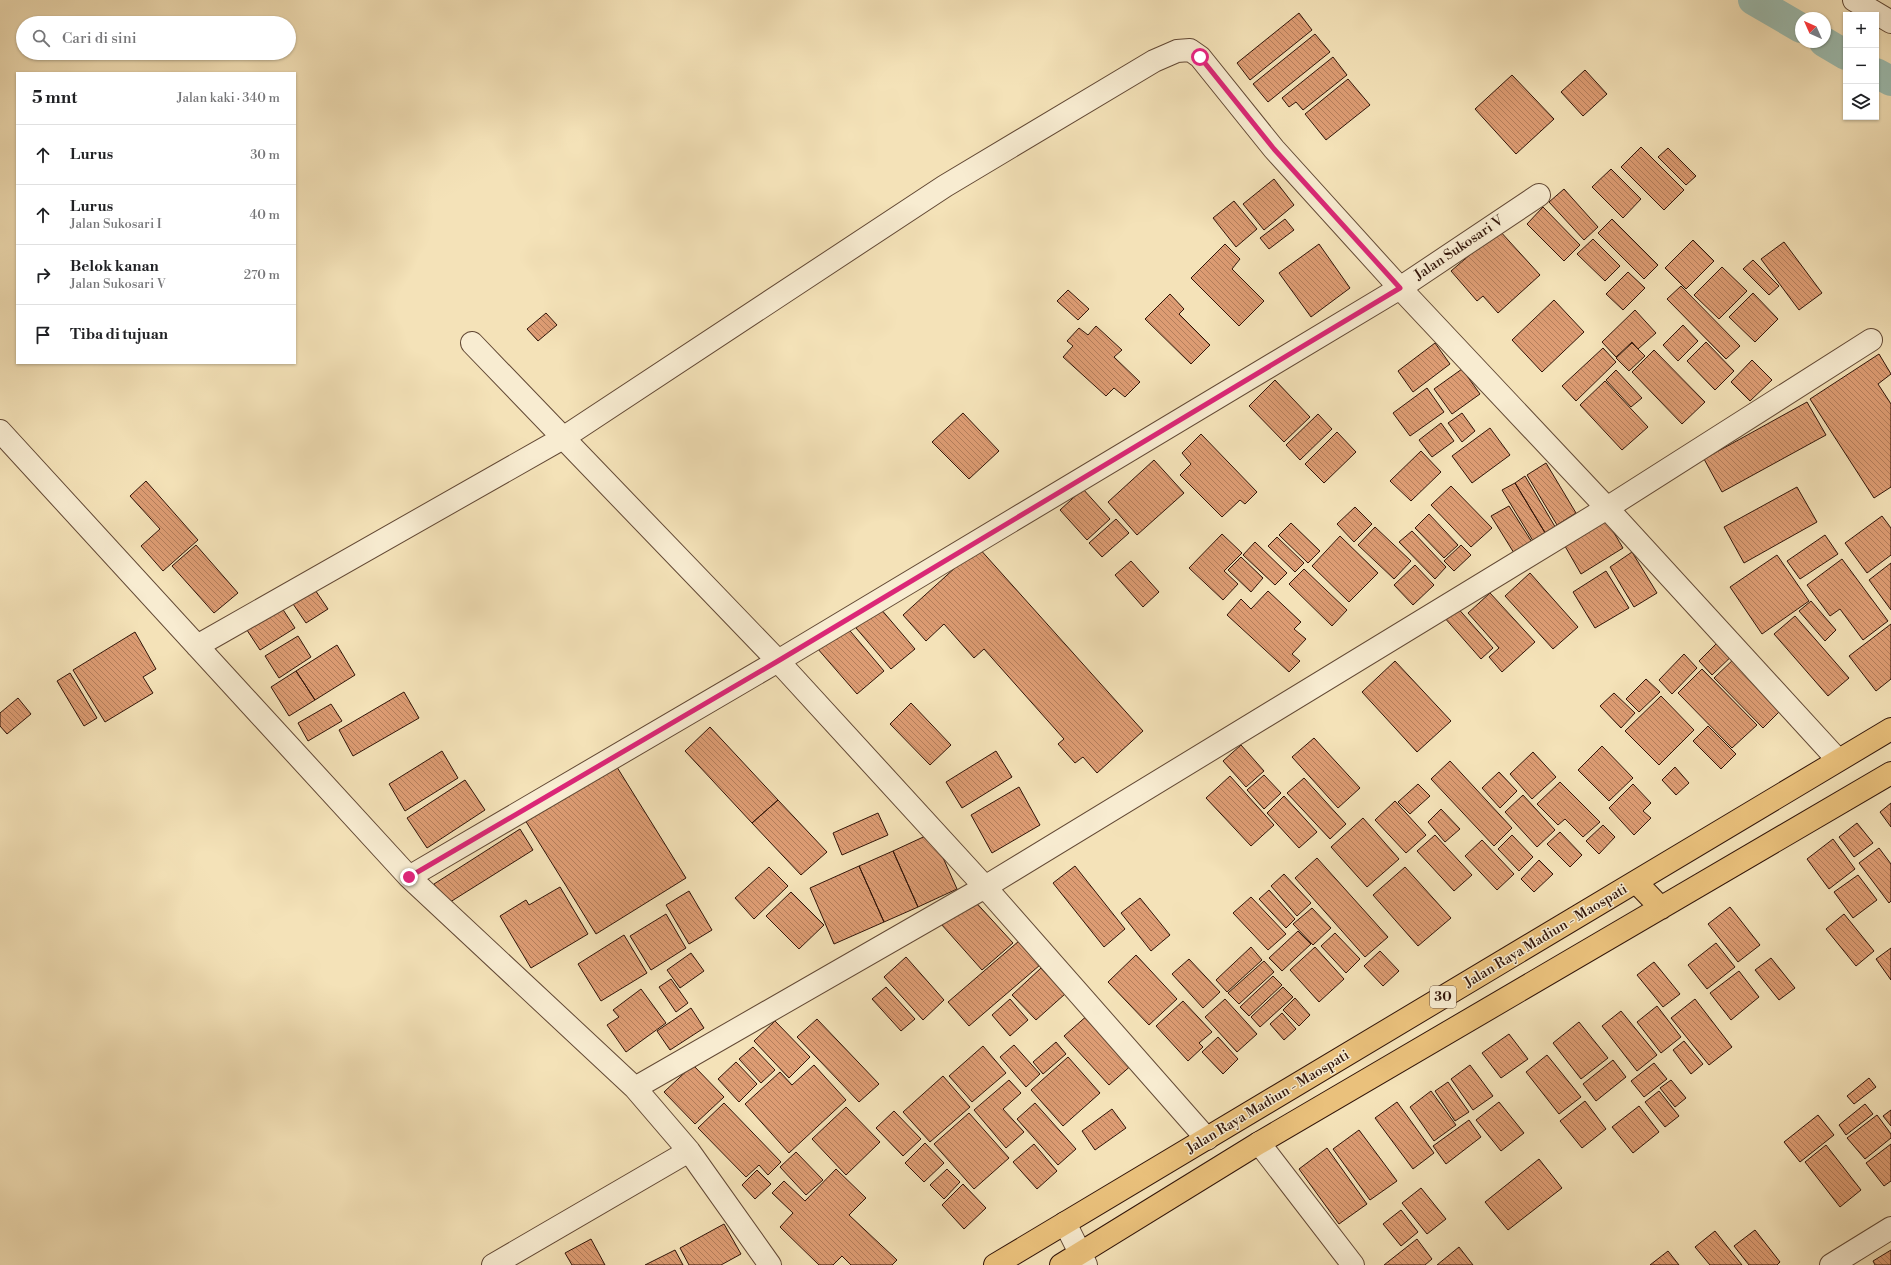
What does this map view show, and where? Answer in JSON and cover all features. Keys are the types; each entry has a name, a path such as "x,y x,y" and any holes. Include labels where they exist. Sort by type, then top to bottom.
{"highway":[{"name":"Jalan Raya Madiun - Maospati","path":"995,1265 1891,729"},
{"name":"30","path":"1060,1265 1083,1259 1260,1143 1891,772"},
{"path":"1636,882 1661,908"}],"street":[{"path":"1854,0 1891,22"},
{"path":"197,646 563,438 945,186 1154,61 1177,50 1190,50 1200,57 1274,149 1400,288 1607,508 1838,760"},
{"name":"Jalan Sukosari V","path":"409,877 778,661 1400,288 1539,195"},
{"path":"635,1088 985,888 1607,508 1871,340"},
{"path":"472,343 778,661 985,888 1207,1139"},
{"path":"0,431 409,877 635,1088 689,1150 770,1265"},
{"path":"1260,1143 1353,1265"},
{"path":"493,1265 689,1150"},
{"path":"1065,1223 1083,1259"},
{"path":"1831,1265 1891,1228"}],"building":[{"path":"1299,13 1312,30 1250,80 1237,63"},
{"path":"1315,34 1330,52 1268,102 1253,84"},
{"path":"1333,57 1347,75 1303,110 1296,102 1289,107 1282,98"},
{"path":"1585,70 1607,94 1583,116 1561,92"},
{"path":"1512,75 1554,119 1516,154 1475,109"},
{"path":"1348,79 1370,105 1326,140 1305,114"},
{"path":"1641,147 1684,190 1664,210 1621,167"},
{"path":"1668,148 1696,176 1686,185 1658,157"},
{"path":"1611,169 1641,199 1623,218 1592,187"},
{"path":"1274,179 1294,205 1264,230 1243,204"},
{"path":"1564,189 1598,227 1584,240 1549,202"},
{"path":"1234,201 1257,229 1236,247 1213,218"},
{"path":"1543,207 1580,245 1564,261 1527,224"},
{"path":"1285,219 1294,230 1269,249 1260,238"},
{"path":"1612,219 1658,265 1644,279 1598,233"},
{"path":"1499,230 1540,275 1498,313 1483,296 1477,301 1451,271"},
{"path":"1593,239 1620,266 1605,281 1577,254"},
{"path":"1693,240 1714,261 1686,289 1665,268"},
{"path":"1784,242 1822,293 1799,310 1761,259"},
{"path":"1225,244 1240,259 1232,269 1264,301 1239,326 1191,278"},
{"path":"1319,244 1350,288 1311,317 1279,273"},
{"path":"1753,260 1779,286 1769,295 1743,269"},
{"path":"1722,267 1747,291 1719,319 1694,295"},
{"path":"1628,272 1645,288 1623,310 1606,294"},
{"path":"1681,286 1740,346 1726,359 1667,299"},
{"path":"1068,290 1089,309 1078,320 1057,301"},
{"path":"1753,293 1778,319 1755,342 1729,317"},
{"path":"1170,294 1184,309 1179,314 1210,345 1191,364 1145,319"},
{"path":"1554,300 1584,332 1542,372 1512,340"},
{"path":"1635,310 1656,333 1638,349 1632,342 1616,357 1602,342"},
{"path":"546,313 557,325 538,341 527,329"},
{"path":"1683,325 1698,341 1678,361 1663,345"},
{"path":"1096,326 1122,350 1114,357 1140,382 1125,397 1114,388 1106,396 1063,357 1073,346 1067,341 1079,328 1088,335"},
{"path":"1706,342 1734,371 1715,390 1687,361"},
{"path":"1435,343 1450,364 1413,392 1398,371"},
{"path":"1632,343 1645,356 1629,371 1616,358"},
{"path":"1603,348 1616,362 1576,401 1562,386"},
{"path":"1654,350 1705,402 1682,424 1632,372"},
{"path":"1879,354 1891,374 1878,384 1891,404 1891,487 1874,498 1810,399"},
{"path":"1752,360 1772,380 1750,401 1731,382"},
{"path":"1462,369 1480,394 1452,414 1434,389"},
{"path":"1616,370 1642,398 1631,407 1606,380"},
{"path":"1275,380 1310,417 1284,442 1249,406"},
{"path":"1605,381 1648,427 1622,450 1580,405"},
{"path":"1427,388 1444,412 1410,436 1393,413"},
{"path":"1807,402 1826,435 1722,492 1704,459"},
{"path":"963,413 999,451 969,479 932,442"},
{"path":"1462,413 1475,431 1462,442 1448,423"},
{"path":"1318,414 1332,429 1300,460 1286,445"},
{"path":"1441,423 1454,441 1432,457 1419,440"},
{"path":"1490,428 1510,455 1472,483 1452,456"},
{"path":"1337,432 1356,452 1324,483 1305,464"},
{"path":"1201,434 1257,492 1245,504 1240,500 1222,517 1180,475 1191,464 1182,453"},
{"path":"1421,451 1441,472 1411,501 1390,481"},
{"path":"1154,460 1184,493 1137,535 1108,502"},
{"path":"1546,463 1576,513 1557,525 1527,475"},
{"path":"1525,476 1557,530 1547,536 1515,483"},
{"path":"146,481 198,540 163,571 141,546 160,529 130,496"},
{"path":"1515,483 1547,536 1535,544 1502,490"},
{"path":"1451,486 1492,528 1471,547 1431,505"},
{"path":"1797,487 1817,522 1744,563 1724,527"},
{"path":"1083,489 1110,519 1087,540 1060,510"},
{"path":"1509,506 1532,542 1514,553 1491,516"},
{"path":"1355,507 1372,524 1354,542 1337,524"},
{"path":"1429,514 1458,545 1444,558 1415,528"},
{"path":"1604,516 1623,548 1581,574 1562,541"},
{"path":"1882,516 1891,528 1891,555 1867,573 1845,543"},
{"path":"1116,519 1129,533 1102,557 1089,543"},
{"path":"1291,523 1320,551 1308,563 1279,535"},
{"path":"1375,527 1411,561 1394,579 1358,545"},
{"path":"1412,531 1446,567 1435,579 1399,542"},
{"path":"1222,534 1242,553 1224,571 1238,584 1223,600 1189,568"},
{"path":"1825,535 1838,554 1800,579 1787,561"},
{"path":"1340,536 1378,573 1349,602 1312,566"},
{"path":"1277,537 1304,563 1295,572 1268,546"},
{"path":"1255,542 1287,573 1275,585 1243,555"},
{"path":"196,545 238,593 214,613 172,566"},
{"path":"1461,545 1471,555 1454,571 1444,561"},
{"path":"978,547 1143,731 1097,773 1083,757 1075,763 1058,744 1064,739 984,649 974,658 944,624 926,641 903,615"},
{"path":"1632,552 1657,593 1634,607 1610,567"},
{"path":"1777,555 1809,601 1762,634 1730,587"},
{"path":"1241,557 1263,578 1251,592 1228,570"},
{"path":"1842,559 1888,621 1863,640 1840,609 1830,616 1807,585"},
{"path":"1131,561 1159,592 1143,607 1115,575"},
{"path":"1891,563 1891,610 1869,580"},
{"path":"1415,565 1434,585 1413,605 1394,585"},
{"path":"1304,569 1347,610 1332,626 1289,584"},
{"path":"1606,571 1629,608 1595,628 1573,592"},
{"path":"1530,573 1578,627 1553,649 1505,596"},
{"path":"311,584 328,609 306,623 289,598"},
{"path":"1268,591 1301,622 1294,629 1306,639 1292,654 1300,661 1289,672 1227,615 1241,599 1251,609"},
{"path":"1490,593 1535,642 1502,672 1489,657 1499,648 1468,613"},
{"path":"1811,601 1836,630 1825,641 1799,611"},
{"path":"278,602 295,628 260,650 243,624"},
{"path":"1455,605 1493,648 1481,659 1443,616"},
{"path":"880,608 915,649 891,669 856,628"},
{"path":"1795,616 1849,678 1828,696 1774,634"},
{"path":"1891,624 1891,679 1876,691 1849,656"},
{"path":"845,625 884,671 857,694 817,648"},
{"path":"135,632 156,669 143,677 153,693 105,722 73,670"},
{"path":"298,636 311,657 279,678 265,656"},
{"path":"1723,637 1737,651 1712,675 1699,661"},
{"path":"337,645 355,675 315,700 296,671"},
{"path":"1684,654 1697,668 1672,694 1659,680"},
{"path":"1736,657 1784,707 1763,728 1714,678"},
{"path":"1395,661 1451,721 1417,752 1362,692"},
{"path":"1702,669 1757,725 1732,748 1678,693"},
{"path":"296,671 315,700 289,716 271,687"},
{"path":"70,673 97,718 84,726 57,681"},
{"path":"1646,679 1660,692 1639,712 1626,699"},
{"path":"404,692 419,718 353,756 339,730"},
{"path":"1614,693 1635,713 1621,728 1600,706"},
{"path":"1661,696 1694,730 1659,765 1625,731"},
{"path":"18,698 31,714 7,734 0,726 0,713"},
{"path":"911,703 951,745 930,765 890,724"},
{"path":"331,704 342,721 308,741 298,723"},
{"path":"1708,726 1736,754 1721,769 1693,741"},
{"path":"710,727 778,800 752,823 685,751"},
{"path":"1314,738 1360,788 1338,808 1292,757"},
{"path":"1241,745 1264,771 1246,787 1223,761"},
{"path":"1602,746 1633,778 1609,801 1578,770"},
{"path":"442,751 458,778 405,811 389,784"},
{"path":"996,751 1012,777 962,808 946,782"},
{"path":"1533,752 1556,777 1532,799 1510,774"},
{"path":"1450,761 1512,828 1494,846 1431,779"},
{"path":"615,764 686,878 596,934 525,820"},
{"path":"1675,767 1689,783 1676,795 1662,780"},
{"path":"1499,772 1517,791 1500,808 1482,788"},
{"path":"1264,775 1281,793 1264,809 1247,790"},
{"path":"1230,776 1274,825 1251,846 1206,798"},
{"path":"1304,778 1346,824 1330,839 1287,793"},
{"path":"465,780 485,810 427,848 407,818"},
{"path":"1560,782 1600,822 1583,837 1565,819 1558,825 1537,804"},
{"path":"1418,784 1430,796 1410,814 1398,802"},
{"path":"1633,784 1651,803 1643,811 1651,818 1634,835 1609,808"},
{"path":"1019,787 1040,825 992,853 971,815"},
{"path":"1523,795 1555,830 1537,847 1505,812"},
{"path":"1284,796 1317,832 1299,848 1267,813"},
{"path":"778,800 827,852 801,875 752,823"},
{"path":"1395,801 1426,835 1406,853 1375,820"},
{"path":"1891,803 1891,827 1880,812"},
{"path":"1441,809 1460,829 1445,842 1428,822"},
{"path":"878,813 888,835 842,855 833,833"},
{"path":"1363,818 1399,859 1367,887 1331,847"},
{"path":"1857,823 1873,843 1854,857 1839,837"},
{"path":"1603,825 1615,837 1599,854 1586,841"},
{"path":"520,829 533,850 447,904 434,884"},
{"path":"1560,832 1582,855 1570,867 1547,844"},
{"path":"932,833 957,889 918,907 893,851"},
{"path":"1435,835 1472,875 1454,891 1417,851"},
{"path":"1512,835 1533,857 1519,871 1498,849"},
{"path":"1833,839 1855,869 1829,889 1807,859"},
{"path":"1482,840 1514,874 1497,890 1465,856"},
{"path":"1879,848 1891,864 1891,901 1889,903 1859,863"},
{"path":"893,851 918,907 884,922 859,866"},
{"path":"1317,858 1388,937 1365,957 1295,878"},
{"path":"1539,860 1553,874 1534,892 1521,879"},
{"path":"859,866 884,922 834,944 810,888"},
{"path":"1075,866 1125,929 1104,947 1053,883"},
{"path":"769,867 788,886 754,919 735,898"},
{"path":"1405,867 1451,918 1418,946 1373,895"},
{"path":"1284,874 1311,903 1297,916 1271,886"},
{"path":"1858,875 1877,900 1853,918 1834,892"},
{"path":"560,887 588,934 531,968 500,916 526,900 529,905"},
{"path":"1269,890 1295,919 1286,928 1259,899"},
{"path":"689,891 712,930 689,944 666,905"},
{"path":"791,892 824,925 799,949 766,916"},
{"path":"971,897 1013,943 982,970 941,924"},
{"path":"1251,897 1286,934 1268,950 1233,913"},
{"path":"1140,898 1170,935 1151,951 1121,913"},
{"path":"1730,907 1760,945 1738,962 1708,924"},
{"path":"1312,908 1331,928 1313,945 1293,924"},
{"path":"666,914 686,948 651,970 630,936"},
{"path":"1844,914 1874,951 1856,966 1826,929"},
{"path":"1298,931 1311,944 1282,971 1269,958"},
{"path":"1335,933 1360,959 1346,973 1321,946"},
{"path":"624,935 647,973 601,1001 578,964"},
{"path":"1019,941 1040,965 969,1026 948,1002"},
{"path":"1716,943 1735,967 1707,989 1688,965"},
{"path":"1251,947 1262,960 1227,992 1216,980"},
{"path":"1315,947 1344,979 1319,1002 1290,970"},
{"path":"1891,948 1891,980 1876,959"},
{"path":"1380,951 1399,971 1383,986 1364,966"},
{"path":"691,953 704,971 680,988 667,970"},
{"path":"1136,955 1177,999 1149,1025 1108,982"},
{"path":"906,957 944,1000 923,1020 884,977"},
{"path":"1771,958 1795,988 1779,1000 1755,970"},
{"path":"1189,959 1220,992 1203,1008 1172,974"},
{"path":"1264,961 1274,972 1239,1004 1228,993"},
{"path":"1654,962 1680,994 1663,1007 1637,975"},
{"path":"1041,968 1065,994 1036,1020 1012,995"},
{"path":"1739,971 1759,997 1731,1020 1710,993"},
{"path":"1273,976 1282,985 1249,1016 1240,1007"},
{"path":"671,979 688,1003 676,1012 659,987"},
{"path":"886,987 915,1019 901,1031 872,999"},
{"path":"1283,987 1293,997 1260,1027 1251,1017"},
{"path":"641,989 666,1023 626,1052 607,1025 619,1017 613,1010"},
{"path":"1295,998 1310,1015 1299,1026 1283,1010"},
{"path":"1010,999 1028,1020 1010,1036 992,1015"},
{"path":"1225,999 1257,1034 1237,1052 1205,1017"},
{"path":"1695,999 1732,1047 1709,1065 1671,1018"},
{"path":"1183,1001 1212,1032 1199,1043 1203,1047 1188,1061 1156,1026"},
{"path":"1657,1006 1681,1037 1661,1053 1637,1022"},
{"path":"691,1008 704,1028 670,1050 657,1031"},
{"path":"1621,1011 1657,1055 1637,1071 1602,1026"},
{"path":"1282,1013 1296,1029 1284,1040 1270,1024"},
{"path":"1089,1014 1134,1063 1109,1085 1064,1036"},
{"path":"817,1019 879,1084 859,1102 797,1037"},
{"path":"775,1021 810,1057 789,1078 754,1041"},
{"path":"1579,1022 1608,1058 1581,1079 1553,1043"},
{"path":"1509,1034 1528,1059 1501,1078 1482,1053"},
{"path":"1218,1037 1238,1059 1223,1074 1202,1052"},
{"path":"1684,1041 1703,1064 1691,1074 1673,1050"},
{"path":"1056,1042 1066,1054 1043,1074 1033,1062"},
{"path":"1014,1045 1040,1074 1026,1087 1000,1057"},
{"path":"983,1046 1006,1073 972,1102 949,1076"},
{"path":"753,1047 775,1070 761,1083 739,1059"},
{"path":"1547,1055 1581,1097 1559,1114 1526,1072"},
{"path":"1068,1057 1100,1093 1063,1126 1031,1090"},
{"path":"1613,1060 1626,1077 1596,1101 1583,1084"},
{"path":"736,1062 757,1084 739,1102 718,1079"},
{"path":"1654,1063 1667,1079 1644,1097 1631,1081"},
{"path":"693,1065 724,1097 695,1124 664,1092"},
{"path":"814,1065 846,1100 789,1153 745,1104 780,1072 792,1085"},
{"path":"1470,1065 1493,1096 1473,1110 1451,1079"},
{"path":"943,1076 970,1107 930,1142 903,1112"},
{"path":"1869,1078 1876,1087 1854,1104 1847,1096"},
{"path":"1009,1080 1021,1093 1003,1109 1024,1132 1006,1148 974,1110"},
{"path":"1671,1080 1686,1098 1675,1107 1660,1088"},
{"path":"1448,1082 1469,1112 1455,1121 1435,1091"},
{"path":"1431,1091 1456,1125 1434,1141 1410,1107"},
{"path":"1659,1091 1679,1116 1665,1127 1645,1102"},
{"path":"1585,1101 1606,1129 1582,1148 1560,1121"},
{"path":"1397,1102 1434,1153 1413,1169 1375,1118"},
{"path":"1499,1102 1524,1133 1501,1151 1476,1120"},
{"path":"724,1103 781,1162 768,1175 759,1165 746,1177 698,1128"},
{"path":"1035,1103 1076,1149 1058,1165 1017,1119"},
{"path":"1865,1104 1873,1114 1846,1135 1839,1125"},
{"path":"1639,1106 1659,1132 1633,1153 1612,1127"},
{"path":"846,1107 880,1142 846,1175 812,1139"},
{"path":"1112,1109 1126,1128 1095,1150 1082,1131"},
{"path":"1891,1110 1891,1126 1883,1116"},
{"path":"894,1111 921,1139 903,1156 876,1128"},
{"path":"969,1113 1009,1158 974,1189 934,1144"},
{"path":"1818,1115 1834,1135 1800,1162 1784,1142"},
{"path":"1877,1115 1891,1134 1891,1138 1865,1159 1847,1138"},
{"path":"1469,1120 1481,1137 1446,1164 1433,1146"},
{"path":"1359,1130 1397,1181 1370,1200 1333,1149"},
{"path":"925,1143 944,1163 924,1182 905,1163"},
{"path":"1034,1144 1057,1171 1037,1189 1013,1162"},
{"path":"1891,1144 1891,1181 1884,1186 1866,1163"},
{"path":"1826,1145 1861,1190 1840,1207 1805,1162"},
{"path":"1327,1148 1367,1204 1339,1224 1299,1169"},
{"path":"796,1152 823,1180 806,1195 780,1167"},
{"path":"1539,1159 1562,1188 1508,1230 1485,1202"},
{"path":"836,1169 866,1198 849,1215 897,1260 892,1265 851,1265 842,1256 833,1265 819,1265 780,1227 793,1213 772,1193 784,1181 805,1201"},
{"path":"947,1169 960,1182 944,1199 930,1185"},
{"path":"757,1170 771,1184 755,1199 742,1185"},
{"path":"963,1184 986,1208 964,1229 942,1205"},
{"path":"1421,1188 1446,1219 1427,1234 1402,1203"},
{"path":"1401,1210 1418,1232 1401,1246 1383,1224"},
{"path":"724,1224 741,1254 721,1265 689,1265 680,1248"},
{"path":"1755,1230 1780,1262 1777,1265 1749,1265 1734,1246"},
{"path":"1715,1231 1742,1265 1710,1265 1695,1247"},
{"path":"591,1239 605,1265 572,1265 565,1253"},
{"path":"1417,1239 1432,1259 1425,1265 1384,1265"},
{"path":"1459,1247 1473,1265 1437,1265"},
{"path":"675,1250 683,1265 645,1265"},
{"path":"1891,1250 1891,1265 1875,1265 1873,1261"},
{"path":"1668,1251 1679,1265 1650,1265"}],"waterway":[{"path":"1753,0 1795,24"},
{"path":"1831,46 1843,53"},
{"path":"1879,75 1891,81"}],"route":[{"path":"409,877 778,661 1400,288 1274,149 1200,57"}]}
